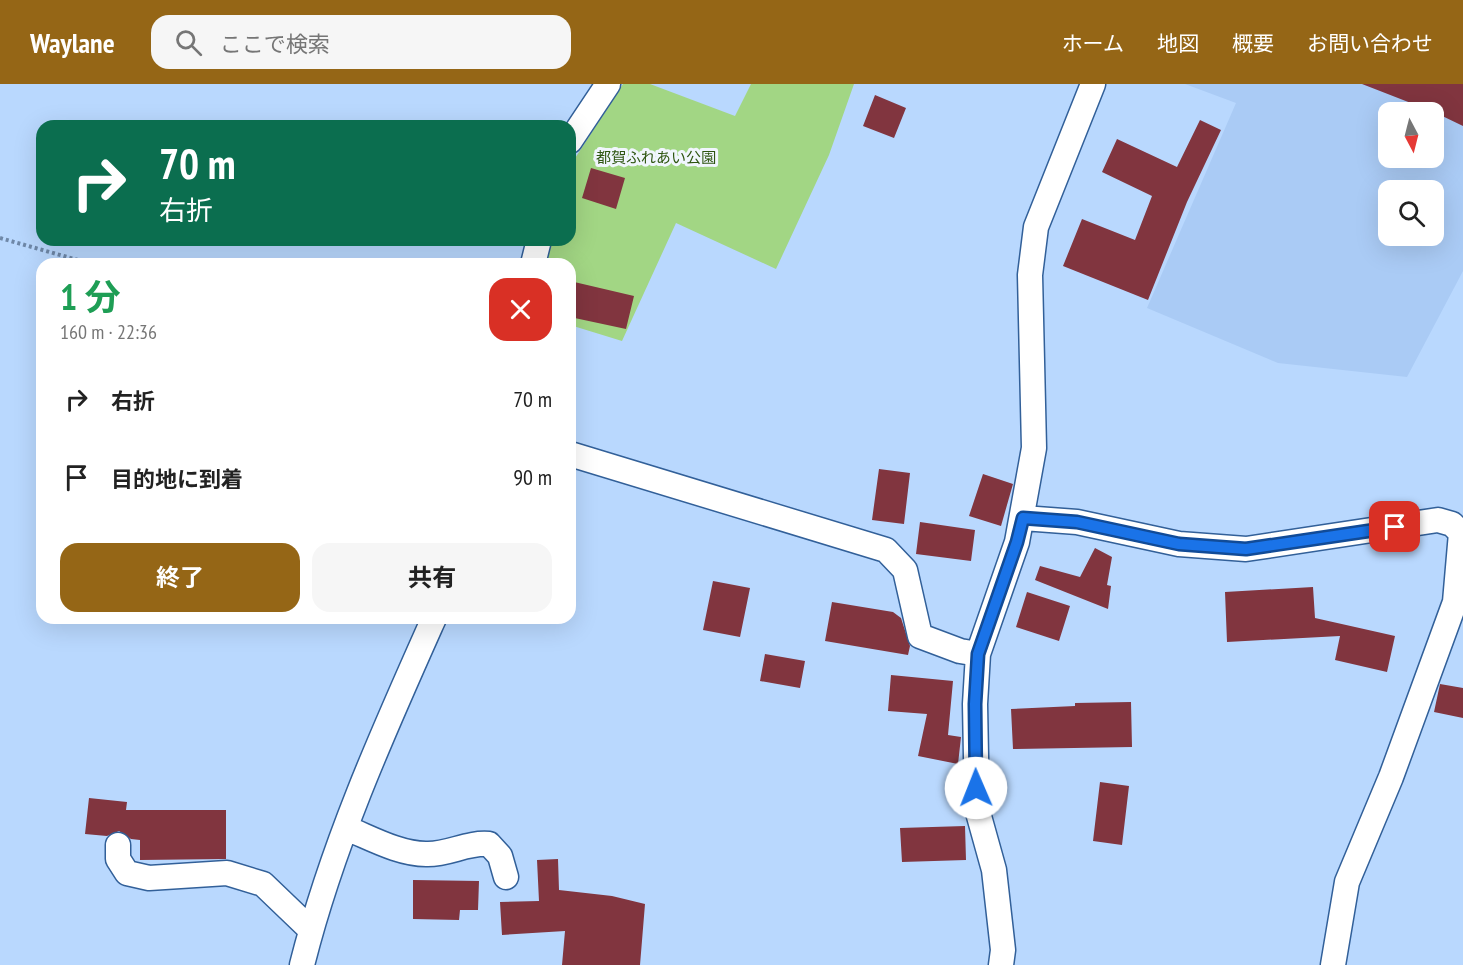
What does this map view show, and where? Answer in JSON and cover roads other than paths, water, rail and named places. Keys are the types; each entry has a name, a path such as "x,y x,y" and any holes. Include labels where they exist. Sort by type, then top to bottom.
{"street":[{"path":"576,132 608,84"},
{"path":"1001,965 1003,950 994,870 977,809 975,704 978,654 1017,542 1035,448 1030,274 1036,227 1094,84"},
{"path":"576,456 886,550 905,570 920,636 960,651 978,654"},
{"path":"1023,518 1077,522 1179,544 1246,549 1438,520 1452,524 1461,533 1455,602 1392,777 1347,882 1333,965"},
{"path":"302,965 310,930 346,828 392,713 431,624"},
{"path":"346,828 405,851 426,854 475,843 489,844 500,856 506,877"},
{"path":"118,845 118,859 127,873 149,878 227,873 263,884 310,930"}],"park label":[{"name":"都賀ふれあい公園","path":"656,158"}]}
